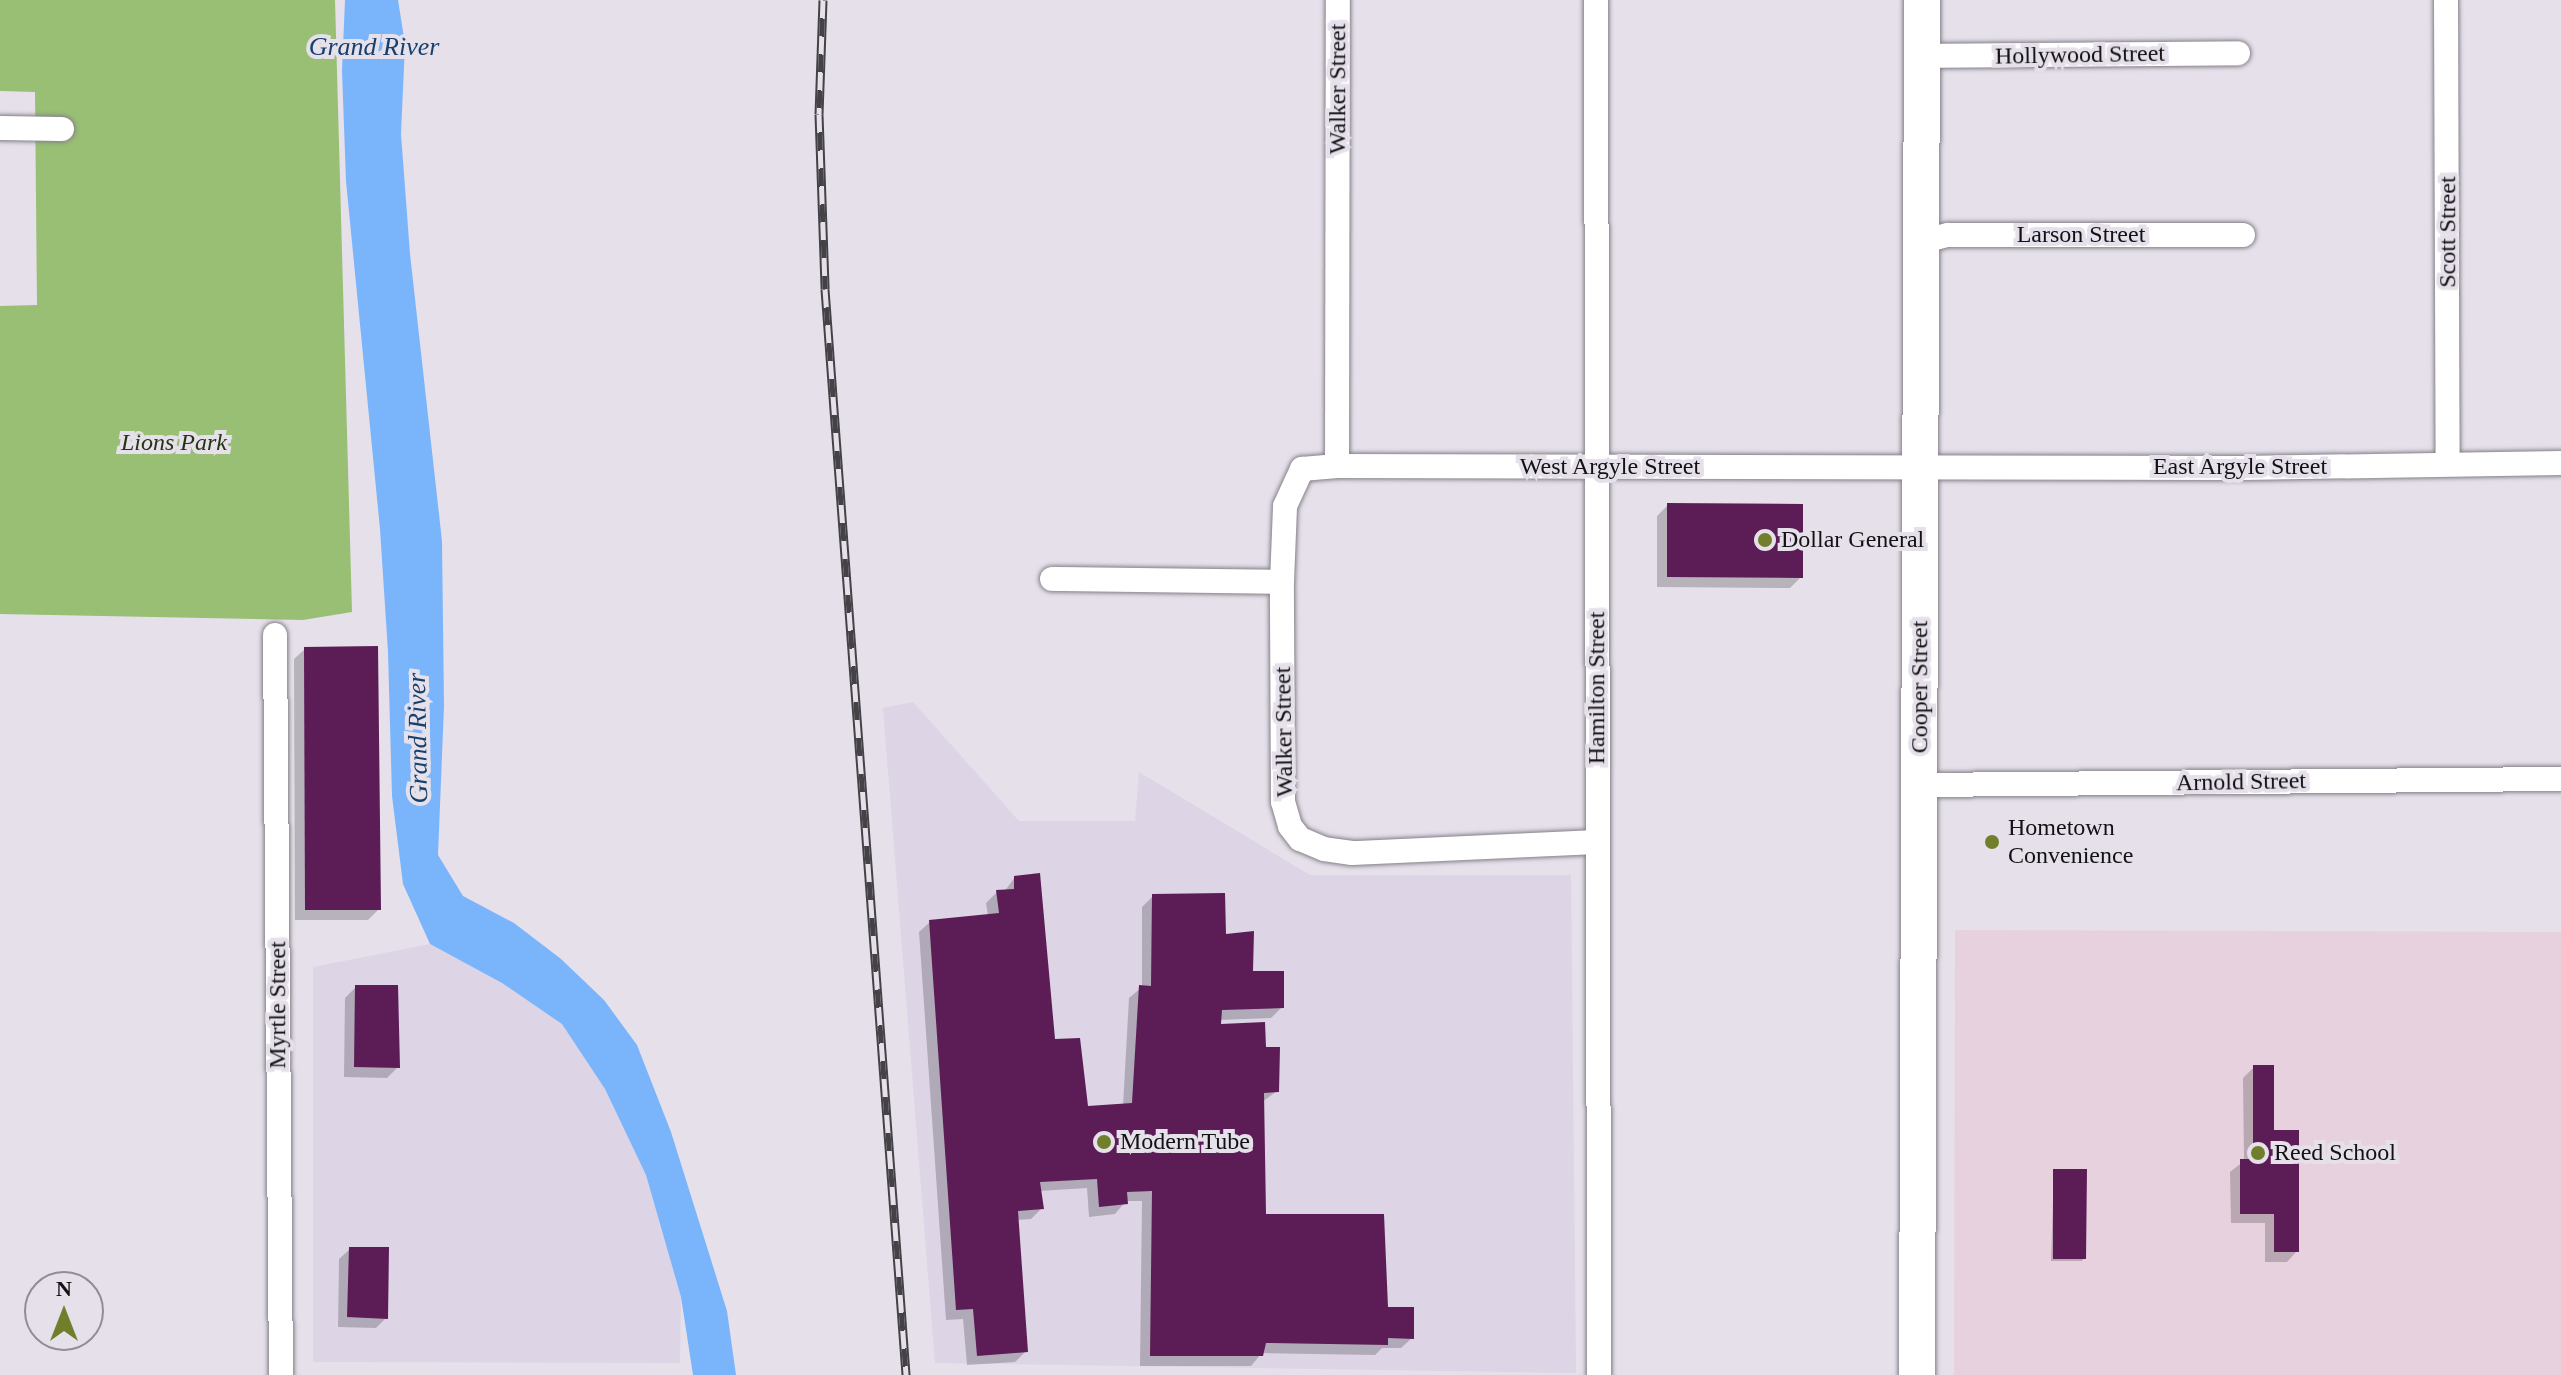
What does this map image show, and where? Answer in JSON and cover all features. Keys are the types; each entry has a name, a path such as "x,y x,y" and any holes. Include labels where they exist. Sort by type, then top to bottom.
{"main road":[{"name":"Cooper Street","path":"1917,1375 1922,0"}],"street":[{"name":"Walker Street","path":"1337,466 1338,0"},
{"name":"Hamilton Street","path":"1596,0 1599,1375"},
{"name":"Scott Street","path":"2446,0 2448,464"},
{"name":"Hollywood Street","path":"1922,56 2238,53"},
{"path":"0,128 62,129"},
{"name":"Larson Street","path":"1921,242 1948,235 2243,235"},
{"name":"East Argyle Street","path":"1919,467 2561,463"},
{"name":"West Argyle Street","path":"1302,469 1337,466 1919,467"},
{"name":"Walker Street","path":"1302,469 1285,506 1282,582 1283,802 1290,826 1300,839 1324,849 1352,853 1597,842"},
{"path":"1052,579 1282,582"},
{"name":"Myrtle Street","path":"275,635 281,1375"},
{"name":"Arnold Street","path":"1920,785 2561,779"}],"shaded area":[{"path":"913,702 1019,821 1135,821 1139,772 1310,875 1571,875 1576,1373 935,1363 883,708"},
{"name":"Reed School","path":"1955,930 2561,932 2561,1375 1954,1375"},
{"path":"430,944 502,983 562,1023 605,1089 646,1175 681,1297 680,1363 313,1362 313,967"}],"green space":[{"name":"Lions Park","path":"0,0 335,0 352,612 303,620 0,614 0,306 37,305 35,92 0,91"}],"water":[{"name":"Grand River","path":"345,0 398,0 405,44 401,134 410,254 442,541 444,706 438,855 463,896 514,923 561,959 604,1000 637,1045 671,1132 727,1311 736,1375 693,1375 681,1297 646,1175 605,1089 562,1024 502,983 430,944 403,884 392,796 388,652 380,529 346,181 342,71"}],"building":[{"path":"1667,503 1803,504 1803,578 1667,577"},
{"path":"378,646 381,910 305,910 304,647"},
{"name":"Modern Tube","path":"1040,873 1055,1039 1080,1038 1088,1106 1132,1103 1139,985 1151,986 1152,894 1225,893 1226,934 1254,931 1253,971 1284,971 1284,1008 1222,1010 1221,1024 1265,1022 1266,1047 1280,1047 1279,1092 1264,1093 1266,1214 1384,1214 1388,1307 1414,1307 1414,1339 1388,1338 1388,1345 1266,1343 1263,1356 1150,1356 1152,1191 1127,1192 1128,1204 1099,1207 1097,1179 1040,1182 1044,1209 1018,1211 1028,1352 977,1356 973,1309 956,1310 929,920 999,913 996,890 1014,889 1014,876"},
{"path":"355,985 398,985 400,1068 354,1067"},
{"path":"2253,1065 2274,1065 2274,1130 2299,1130 2299,1252 2274,1252 2274,1214 2240,1214 2240,1159 2253,1159"},
{"path":"2053,1169 2087,1169 2086,1259 2053,1259"},
{"path":"349,1247 389,1247 388,1319 347,1317"}],"railway":[{"path":"823,0 819,114 825,289 906,1375"}],"place":[{"name":"Dollar General","path":"1765,540"},
{"name":"Hometown Convenience","path":"1992,842"},
{"name":"Modern Tube","path":"1104,1142"},
{"name":"Reed School","path":"2258,1153"}]}
